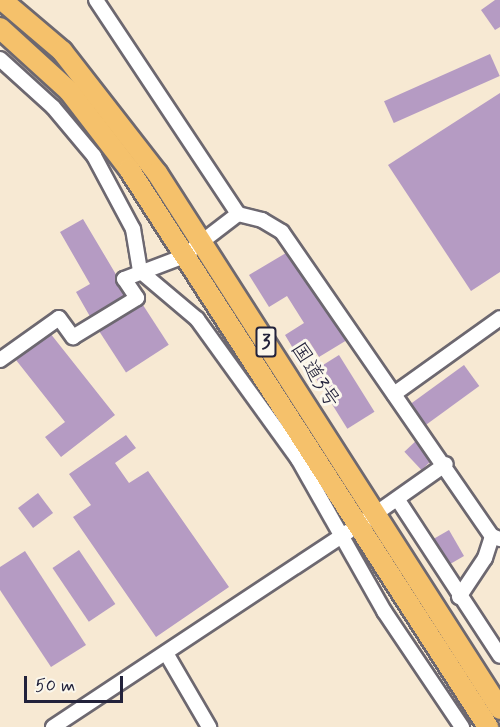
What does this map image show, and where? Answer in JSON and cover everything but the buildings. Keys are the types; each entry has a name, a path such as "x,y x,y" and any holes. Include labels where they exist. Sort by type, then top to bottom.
{"highway":[{"name":"国道3号","path":"2,0 62,51 105,102 157,173 500,709"},
{"name":"国道3号","path":"0,28 69,91 129,169 182,257 219,306 351,530 488,727"}],"street":[{"path":"96,0 238,214 262,220 282,232 496,538 459,597"},
{"path":"0,59 53,107 94,156 133,230 140,271 197,320 351,530 384,611 462,727"},
{"path":"0,360 59,318 73,337 137,298 124,279 140,271 182,257 238,214"},
{"path":"394,394 500,318"},
{"path":"53,727 398,500 446,464"},
{"path":"398,500 459,597 500,656"},
{"path":"166,652 210,727"}]}
